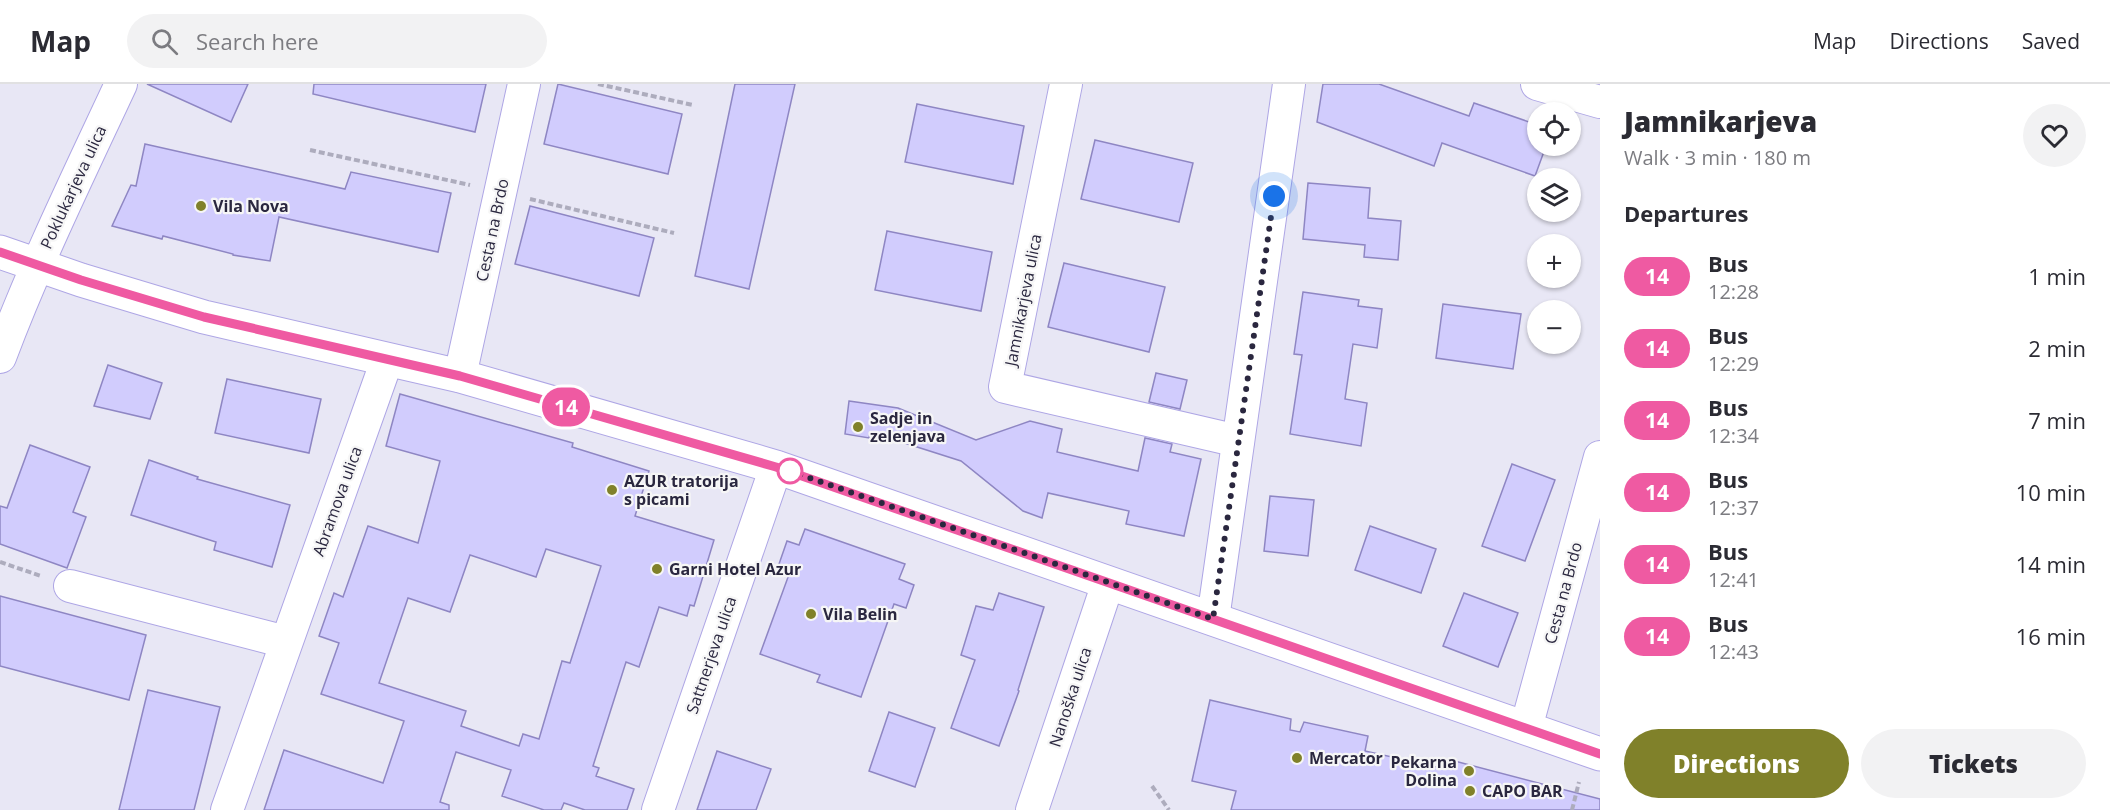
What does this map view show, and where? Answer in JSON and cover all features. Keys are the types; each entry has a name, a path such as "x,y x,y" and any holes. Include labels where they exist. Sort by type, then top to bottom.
{"street":[{"name":"Poklukarjeva ulica","path":"0,357 38,265 121,84"},
{"name":"Cesta na Brdo","path":"460,376 524,84"},
{"name":"Jamnikarjeva ulica","path":"1066,84 1005,387 1238,441"},
{"path":"1213,619 1290,84"},
{"path":"1537,84 1600,102"},
{"path":"0,252 81,280 204,317 460,376 776,467 1600,754"},
{"name":"Abramova ulica","path":"226,810 387,360"},
{"name":"Cesta na Brdo","path":"1526,728 1600,458"},
{"name":"Sattnerjeva ulica","path":"658,810 776,467"},
{"name":"Nanoška ulica","path":"1032,810 1108,583"},
{"path":"70,586 286,642"}],"path":[{"path":"598,84 693,105"},
{"path":"0,562 70,586"},
{"path":"1152,786 1169,810"}],"building":[{"path":"147,84 248,84 231,122"},
{"path":"314,84 486,84 475,132 313,94"},
{"path":"558,84 682,114 668,174 544,144"},
{"path":"735,84 795,84 749,289 695,276"},
{"path":"1323,84 1379,84 1469,116 1474,103 1527,121 1527,156 1542,156 1538,168 1527,168 1527,173 1442,143 1434,166 1317,122"},
{"path":"917,104 1024,126 1013,184 905,162"},
{"path":"1095,140 1193,163 1179,222 1081,199"},
{"path":"145,144 345,189 351,172 451,193 438,252 279,217 270,261 233,255 163,236 162,239 112,226 131,185 136,186"},
{"path":"1308,183 1370,188 1368,218 1401,221 1398,260 1364,257 1365,245 1303,239"},
{"path":"530,206 654,238 639,296 515,264"},
{"path":"887,231 992,252 981,311 875,290"},
{"path":"1064,263 1165,287 1149,352 1048,327"},
{"path":"1303,292 1359,300 1358,306 1382,309 1377,348 1353,344 1345,399 1367,403 1361,446 1290,434 1302,355 1294,354"},
{"path":"1443,304 1521,314 1513,369 1436,358"},
{"path":"108,365 162,383 150,419 94,406"},
{"path":"1156,373 1187,380 1180,409 1149,402"},
{"path":"227,379 321,399 309,453 215,433"},
{"path":"400,394 573,443 572,447 649,471 635,516 714,540 694,606 690,605 687,616 659,607 639,667 626,662 593,766 599,768 596,776 634,789 627,810 585,810 564,803 561,810 544,810 502,796 511,770 456,752 440,802 449,805 449,810 264,810 284,750 383,783 404,721 321,694 339,643 319,636 334,593 343,597 368,526 418,543 440,461 386,446","holes":["546,549 601,566 570,663 562,661 539,739 523,734 519,746 461,726 466,711 379,683 408,598 450,612 470,555 536,577"]},
{"path":"849,401 898,408 976,440 1030,421 1062,429 1057,452 1138,471 1145,438 1172,444 1170,452 1201,459 1184,536 1126,524 1129,511 1048,493 1042,518 1023,511 961,461 870,432 869,438 845,434"},
{"path":"30,445 90,467 73,512 86,517 67,568 0,544 0,506 7,508"},
{"path":"149,460 198,477 197,479 290,505 272,567 214,550 216,542 131,515"},
{"path":"1512,464 1555,480 1525,561 1482,546"},
{"path":"1270,496 1314,500 1308,556 1264,551"},
{"path":"1370,526 1436,549 1421,593 1355,570"},
{"name":"Vila Belin","path":"805,529 905,564 899,579 914,585 906,608 894,604 861,697 817,682 820,675 760,654 791,569 779,564 787,541 799,545"},
{"path":"999,593 1044,607 1019,691 999,746 951,728 975,660 961,655 976,606 993,610"},
{"path":"1464,593 1518,613 1498,667 1443,646"},
{"path":"0,596 146,635 129,700 0,666"},
{"path":"148,690 220,707 194,810 119,810"},
{"name":"Mercator","path":"1210,700 1291,719 1290,730 1300,732 1304,722 1368,736 1365,751 1441,768 1443,758 1600,799 1600,810 1231,810 1236,791 1192,781"},
{"path":"889,712 935,728 915,787 869,771"},
{"path":"717,751 771,769 756,810 697,810"}],"bus line":[{"name":"14","path":"0,252 81,280 204,317 460,376 753,459 1600,754"}],"place":[{"name":"Vila Nova","path":"201,206"},
{"name":"Sadje in zelenjava","path":"858,427"},
{"name":"AZUR tratorija s picami","path":"612,490"},
{"name":"Garni Hotel Azur","path":"657,569"},
{"name":"Vila Belin","path":"811,614"},
{"name":"Mercator","path":"1297,758"},
{"name":"Pekarna Dolina","path":"1469,771"},
{"name":"CAPO BAR","path":"1470,791"}],"route":[{"path":"790,471 1213,619 1274,196"}]}
